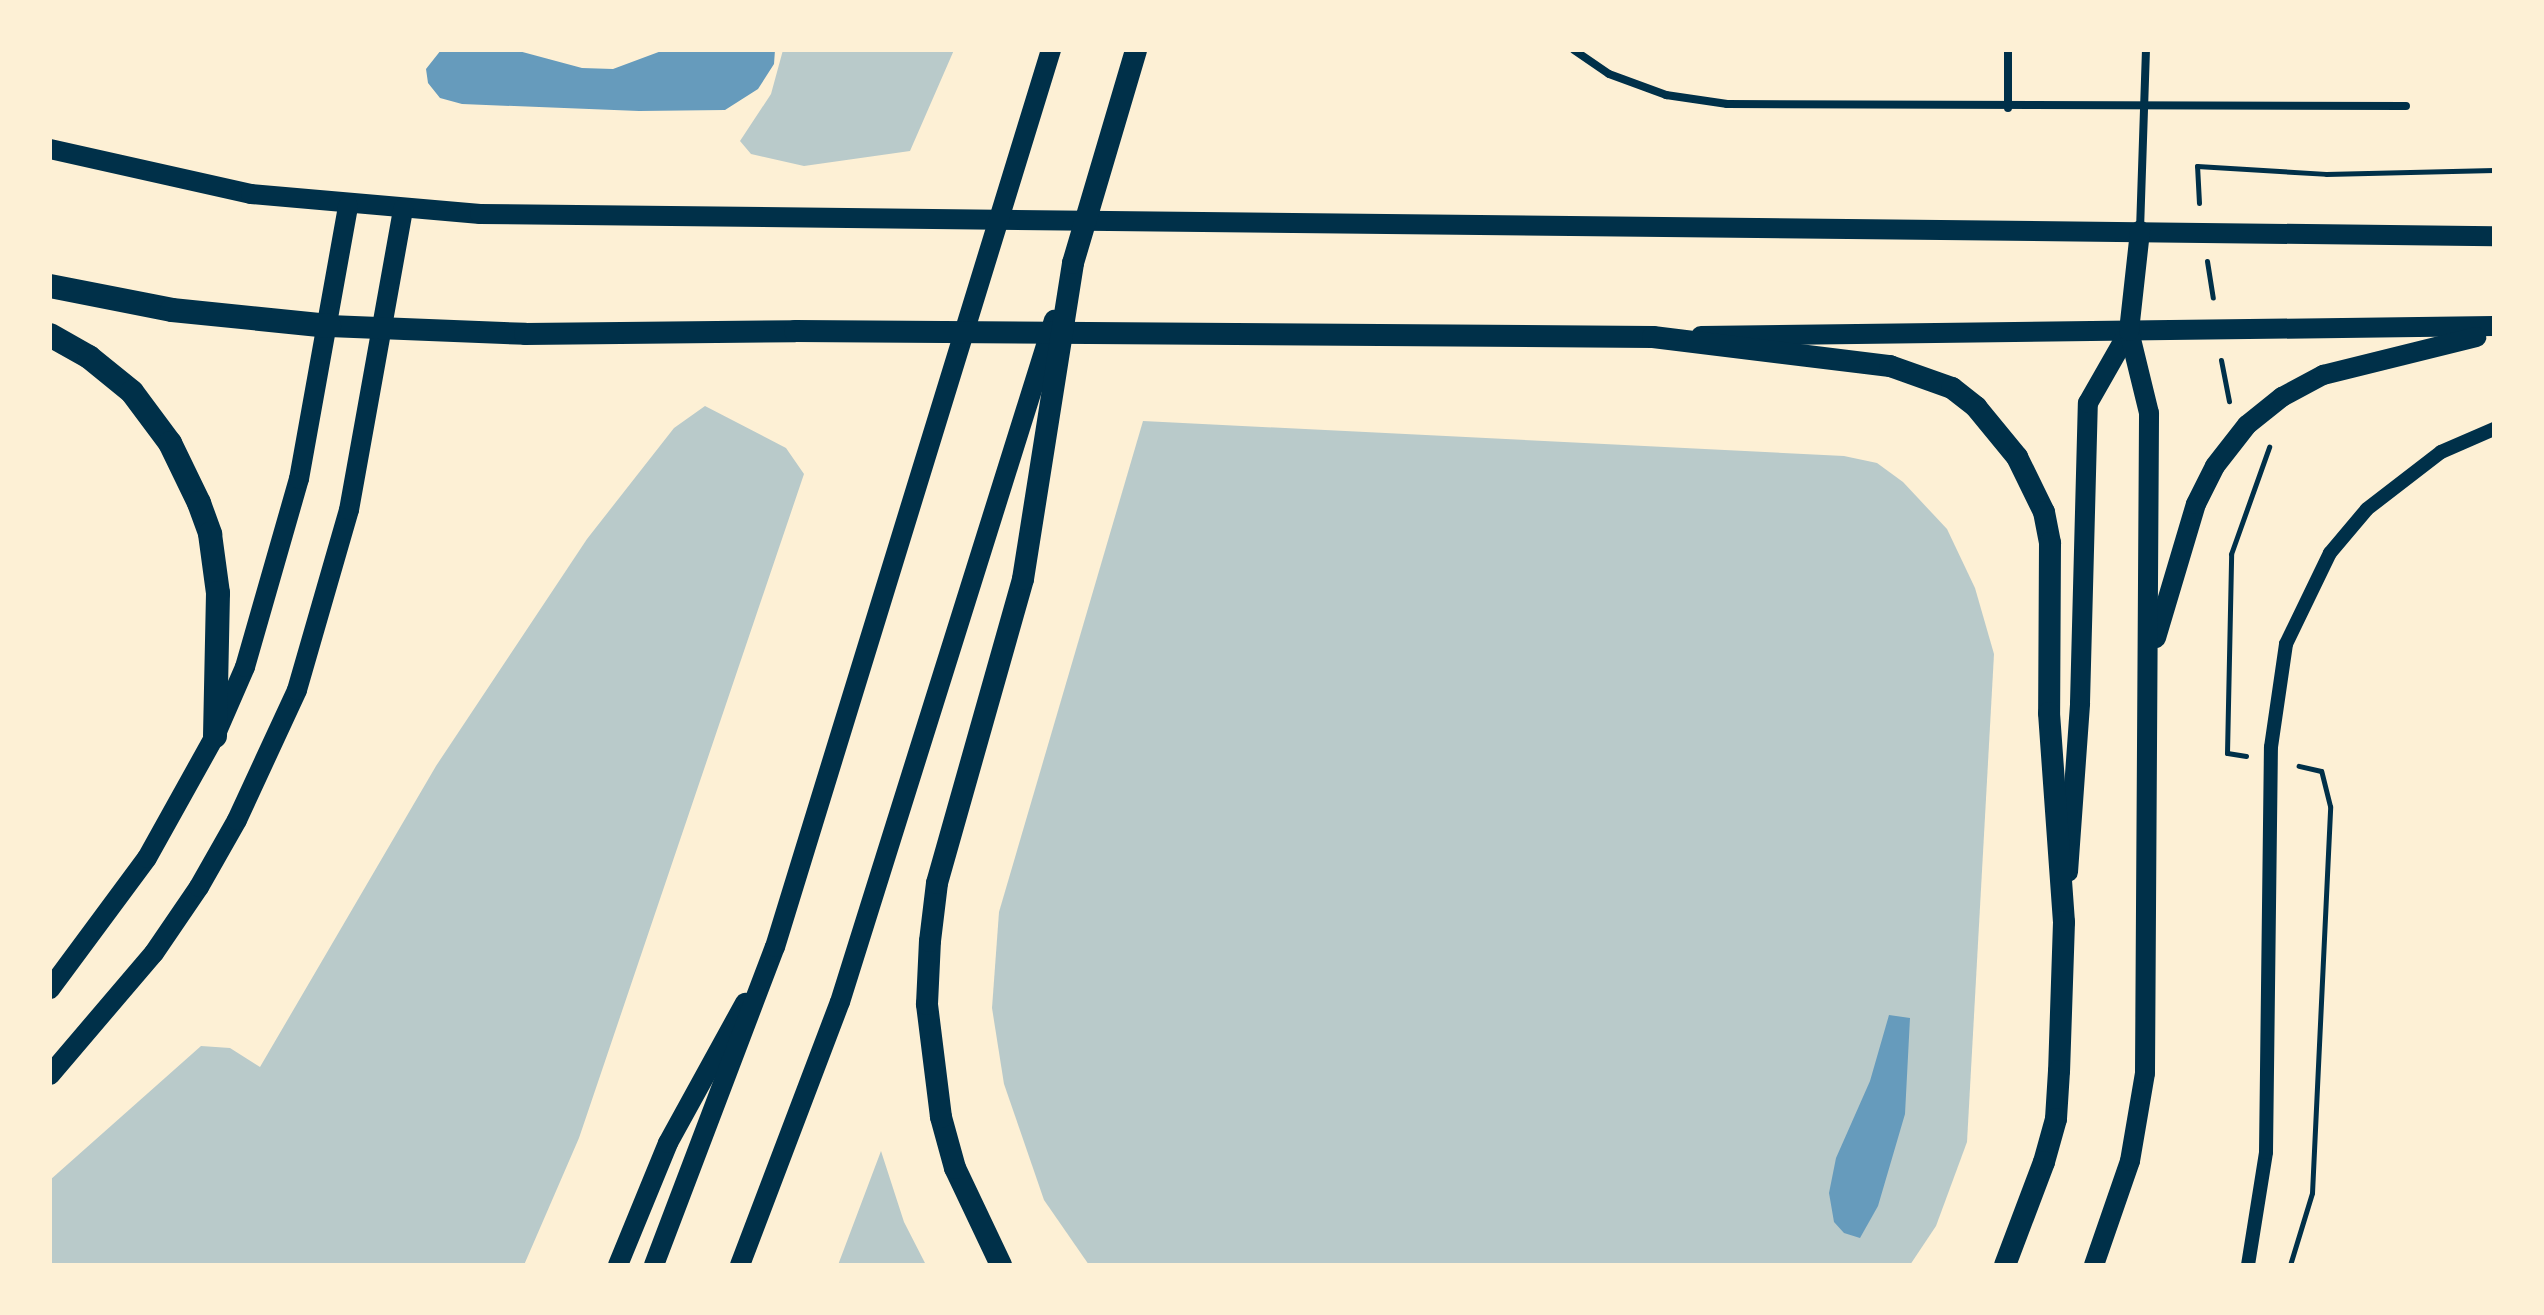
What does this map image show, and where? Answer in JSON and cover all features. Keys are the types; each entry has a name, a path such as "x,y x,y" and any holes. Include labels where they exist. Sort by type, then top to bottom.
{"highway":[{"path":"1001,1265 955,1168 941,1117 927,1004 930,941 937,883 1023,579 1073,263 1136,50"},
{"path":"50,286 172,310 329,326 525,334 795,331 1653,337 1922,374 1976,407 2017,457 2044,512 2050,543 2049,713 2064,922 2056,1119 2028,1214 2005,1265"},
{"path":"50,335 89,357 132,392 170,443 199,503 210,534 218,593 215,736"}],"main road":[{"path":"654,1265 775,947 1051,50"},
{"path":"50,149 236,191 348,206 403,209 825,220 2494,236"},
{"path":"50,989 147,858 215,736 245,667 284,545 329,326 348,206"},
{"path":"50,1075 163,940 237,820 274,744 328,593 367,427 403,209"},
{"path":"2094,1265 2130,1161 2145,1073 2150,661 2149,413 2129,331 2140,231"},
{"path":"740,1265 840,1002 1073,263"},
{"path":"1653,337 1967,329 2218,333 2494,326"},
{"path":"2064,922 2080,703 2088,403 2129,331"},
{"path":"2150,661 2196,504 2215,466 2247,425 2282,397 2323,375 2494,332"},
{"path":"618,1265 668,1143 775,947"}],"street":[{"path":"1574,50 1609,74 1666,95 1727,104 2145,109 2406,106"},
{"path":"2008,50 2008,108"},
{"path":"2140,231 2146,50"},
{"path":"2248,1265 2266,1152 2271,747 2286,644 2330,553 2367,509 2441,452 2494,429"}],"path":[{"path":"2231,408 2203,233 2197,166 2326,174 2494,170"},
{"path":"2248,757 2227,753 2231,554 2272,450"},
{"path":"2290,1265 2312,1193 2330,806 2321,771"}],"shaded area":[{"path":"783,50 954,50 910,151 804,166 751,154 740,141 771,94"},
{"path":"705,406 786,448 804,474 579,1138 524,1265 50,1265 50,1180 201,1046 230,1048 260,1067 436,766 587,539 674,428"},
{"path":"1143,421 1844,456 1877,463 1903,482 1947,529 1975,588 1994,654 1967,1142 1936,1226 1910,1265 1089,1265 1044,1200 1004,1084 992,1008 999,912"},
{"path":"881,1151 904,1222 926,1265 838,1265"}],"water":[{"path":"441,50 515,50 582,68 613,69 664,50 775,50 774,64 758,89 725,110 639,111 462,104 440,98 428,83 426,69"},
{"path":"1889,1015 1910,1018 1905,1114 1878,1206 1860,1238 1844,1233 1834,1222 1829,1193 1836,1158 1870,1081"}]}
